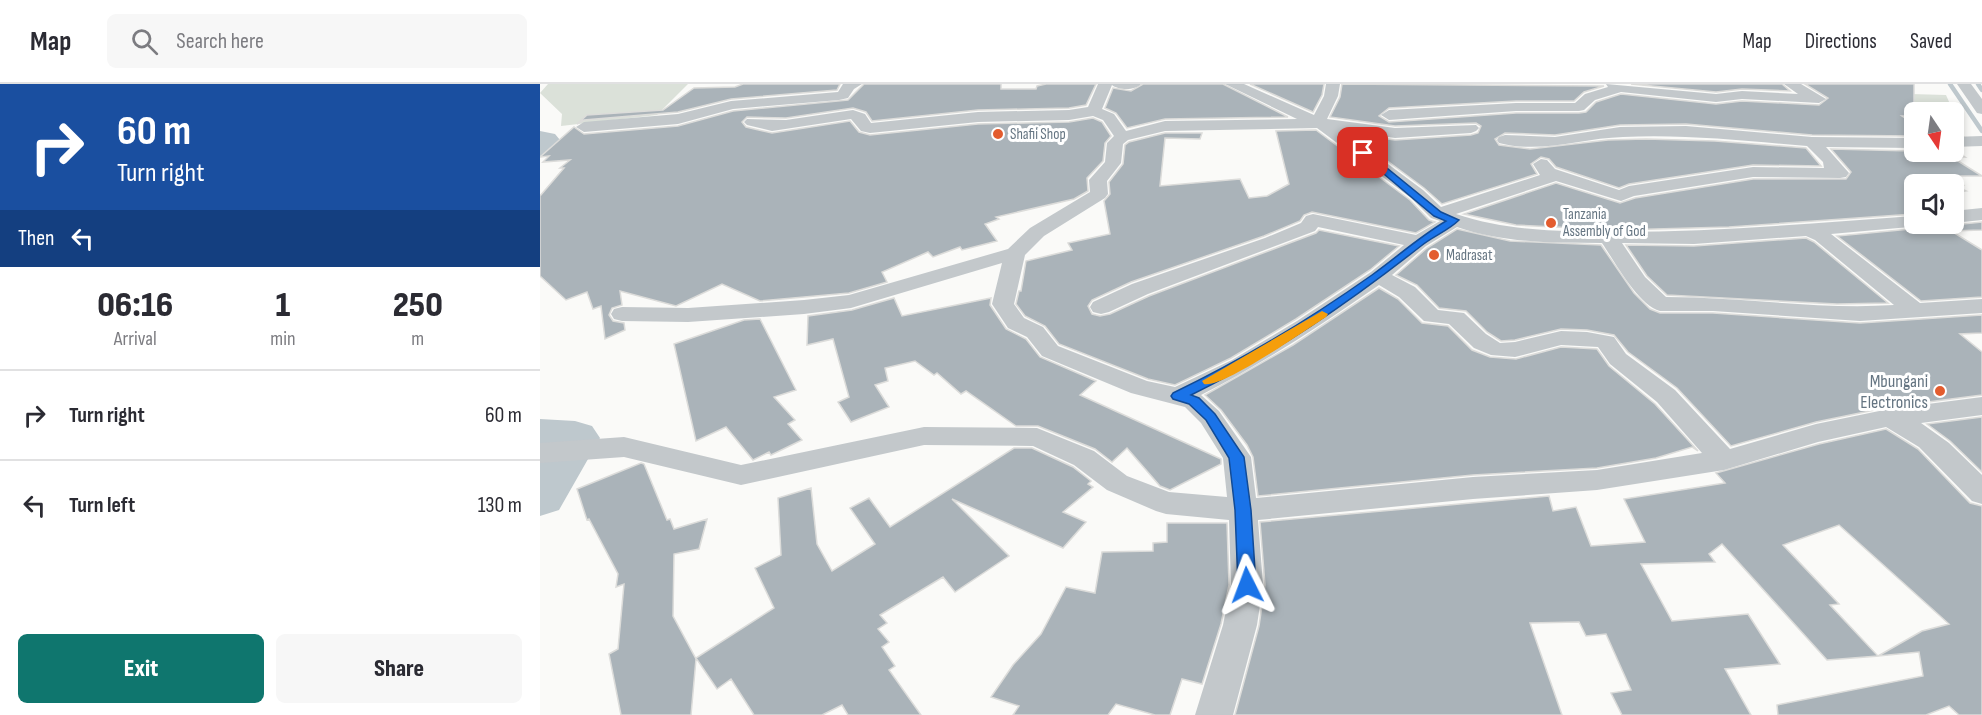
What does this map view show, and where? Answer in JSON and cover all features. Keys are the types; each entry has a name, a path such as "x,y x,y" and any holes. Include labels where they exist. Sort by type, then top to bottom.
{"street":[{"path":"584,126 678,119 704,114 731,105 843,96 849,86 855,84"},
{"path":"1094,111 1105,84"},
{"path":"1118,84 1134,84"},
{"path":"1232,84 1318,123 1363,153 1446,217 1482,228 1534,237 1694,238 1904,223"},
{"path":"1363,153 1369,128 1389,116 1500,108 1579,107 1590,97 1616,86 1716,98 1742,95 1819,99 1791,84"},
{"path":"1964,84 1981,106"},
{"path":"1318,123 1336,88"},
{"path":"1385,99 1389,116"},
{"path":"1500,108 1529,143 1542,168 1549,173 1621,196 1629,191 1753,172 1840,173 1831,166 1831,161 1812,142"},
{"path":"752,122 760,125 779,124 853,114 860,117 866,128 870,128 978,117 1069,115 1094,111 1109,117 1122,136"},
{"path":"622,314 687,315 804,307 851,301 1015,253 1037,231 1099,194 1098,180 1113,163 1115,143 1122,136 1165,126 1318,123 1395,133 1471,128"},
{"path":"1505,140 1529,143 1555,142 1620,132 1686,131 1812,142 1904,143"},
{"path":"1964,142 1982,141"},
{"path":"1178,396 1241,365 1305,326 1378,276 1446,217 1532,182 1549,179 1549,173"},
{"path":"1964,216 1982,214"},
{"path":"1101,307 1140,290 1272,243 1308,227 1313,220 1419,242"},
{"path":"1810,230 1822,236 1914,310"},
{"path":"1609,239 1638,281 1660,304 1713,304 1860,314 1982,306"},
{"path":"1015,253 1003,304 1016,323 1035,332 1050,351 1140,387 1194,401 1210,417 1237,457 1243,510 1247,585 1240,625 1214,715"},
{"path":"1378,276 1407,291 1432,316 1456,318 1468,331 1491,348 1506,351 1557,339 1591,338 1606,342 1618,359 1666,396 1724,460"},
{"path":"540,453 624,447 741,475 924,436 1037,437 1084,458 1117,483 1166,503 1243,510 1473,488 1597,480 1724,460 1816,433 1888,418 1982,406"},
{"path":"1888,418 1910,426 1953,460 1982,494"}],"shaded area":[{"path":"548,84 688,84 657,115 561,126 562,114 540,93"},
{"path":"1875,93 1946,95 1949,102 1904,102 1904,112"}],"building":[{"path":"743,84 840,84 837,90 731,99 678,112 584,120 577,124 587,115 663,110 694,88 735,87"},
{"path":"864,84 1001,84 1001,89 1036,89 1037,86 1046,84 1096,84 1086,105 1069,108 978,110 872,121 866,112 853,108 786,118 747,117 742,122 746,127 772,133 850,121 859,132 870,135 978,124 1069,122 1093,118 1102,122 1111,136 1105,143 1103,161 1087,178 1088,191 1074,199 996,217 999,219 985,224 997,241 962,250 960,247 933,257 928,252 882,272 887,282 849,293 760,301 722,284 676,306 620,291 622,305 612,308 609,315 613,321 624,323 625,330 605,339 601,306 593,309 587,292 566,300 540,276 540,196 564,168 560,168 570,160 543,162 549,156 540,157 574,127 584,134 678,126 733,111 848,100"},
{"path":"1143,84 1223,84 1288,117 1165,119 1127,128 1116,113 1105,108 1113,88 1131,91"},
{"path":"1250,84 1324,84 1322,95 1313,112"},
{"path":"1342,84 1604,86 1584,92 1574,101 1516,101 1389,108 1379,116 1389,122 1516,113 1579,113 1586,112 1596,102 1621,94 1716,104 1742,101 1819,105 1828,98 1805,84 1914,84 1914,102 1904,102 1904,116 1902,116 1904,117 1904,136 1812,135 1686,124 1620,125 1555,135 1505,133 1495,139 1499,145 1530,149 1608,140 1646,139 1715,141 1806,148 1821,166 1753,165 1629,184 1619,188 1556,167 1549,159 1541,157 1531,164 1537,174 1442,204 1351,134 1395,140 1471,135 1478,133 1481,126 1476,123 1395,126 1330,117 1340,97"},
{"path":"1631,84 1782,84 1790,91 1742,89 1716,92"},
{"path":"1316,130 1410,200 1429,220 1435,222 1416,233 1312,212 1304,215 1300,221 1264,236 1131,282 1092,300 1088,306 1092,314 1100,316 1110,314 1149,296 1319,230 1399,246 1370,270 1296,319 1231,358 1175,385 1148,379 1059,344 1045,326 1025,316 1016,304 1019,291 1021,291 1026,261 1072,250 1068,243 1110,234 1104,201 1110,194 1109,182 1123,164 1125,145 1129,142 1165,133 1202,133 1200,139 1165,138 1160,186 1240,179 1249,198 1267,196 1289,184 1276,131"},
{"path":"1831,149 1904,151 1904,162 1960,162 1982,176 1904,174 1904,215 1729,227 1618,230 1516,225 1464,214 1556,183 1620,203 1635,198 1753,179 1846,179 1851,172"},
{"path":"1982,222 1982,230 1964,231 1964,224"},
{"path":"1457,229 1510,241 1601,245 1634,293 1650,309 1660,313 1713,313 1860,323 1982,315 1982,333 1960,334 1982,352 1982,395 1889,407 1816,422 1731,446 1677,388 1628,352 1614,335 1587,330 1561,329 1501,341 1487,332 1466,311 1439,308 1417,285 1396,275 1427,248"},
{"path":"1904,230 1904,234 1956,234 1982,250 1982,297 1921,301 1837,236"},
{"path":"1806,238 1814,242 1888,303 1837,304 1667,295 1647,276 1626,245 1694,246"},
{"path":"1379,288 1398,299 1422,323 1448,326 1472,350 1490,357 1516,359 1561,347 1597,349 1609,366 1655,404 1698,451 1692,447 1656,458 1597,468 1473,475 1258,496 1253,457 1247,445 1221,410 1205,395 1293,345"},
{"path":"894,298 902,316 991,298 990,305 1006,329 1026,339 1040,357 1096,381 1080,395 1221,459 1221,464 1170,490 1160,486 1127,448 1112,462 1095,449 1038,426 1016,426 966,391 961,394 937,373 934,375 915,361 885,368 888,381 875,385 889,407 851,422 838,402 849,397 833,339 807,345 808,316 852,310"},
{"path":"760,319 796,390 774,397 795,420 788,424 802,440 771,455 769,452 753,460 726,427 696,441 674,344 744,320"},
{"path":"1982,417 1982,472 1950,441 1927,424"},
{"path":"1886,429 1918,449 1970,503 1982,506 1982,715 1959,715 1949,706 1926,715 1778,715 1777,705 1923,676 1919,652 1878,656 1827,660 1722,544 1709,554 1715,562 1641,564 1672,621 1748,614 1780,664 1725,669 1751,715 1622,715 1611,693 1631,690 1606,634 1586,636 1579,622 1530,623 1562,715 1235,715 1259,626 1265,585 1260,522 1549,496 1553,511 1576,507 1591,546 1645,542 1624,499 1725,483 1716,473 1819,444","holes":["1839,525 1949,624 1922,631 1878,656 1830,605 1839,604 1783,545"]},
{"path":"1014,448 1032,448 1073,467 1091,481 1088,484 1093,487 1063,512 1086,522 1063,548 952,499 1009,556 955,592 943,577 880,615 887,623 878,629 889,642 882,647 895,666 889,670 921,715 848,715 842,705 822,715 754,715 731,679 717,689 696,658 774,608 755,568 781,555 778,498 811,488 817,544 832,571 875,544 850,508 869,498 890,527"},
{"path":"641,463 644,464 667,520 670,519 674,529 707,519 699,549 674,554 673,616 696,659 691,715 621,715 609,654 618,649 624,584 616,587 618,574 589,519 587,520 577,489"},
{"path":"1167,523 1227,523 1229,585 1221,624 1202,684 1182,679 1170,715 1155,715 1116,704 1108,715 1013,715 1019,706 991,697 1013,665 1041,634 1066,587 1095,593 1102,552 1153,551 1153,543 1167,542"}],"waterway":[{"path":"1950,84 1982,131"},
{"path":"1978,84 1982,90"},
{"path":"540,140 545,140 540,147"},
{"path":"540,436 575,438 540,496"}],"slow traffic":[{"path":"1209,381 1241,365 1322,314"}],"place":[{"name":"Shafii Shop","path":"998,134"},
{"name":"Tanzania Assembly of God","path":"1551,223"},
{"name":"Madrasat","path":"1434,255"},
{"name":"Mbungani Electronics","path":"1940,391"}],"route":[{"path":"1247,585 1243,510 1237,457 1223,433 1210,417 1194,401 1178,396 1241,365 1305,326 1378,276 1419,242 1454,220 1438,214 1417,194 1363,153"}]}
